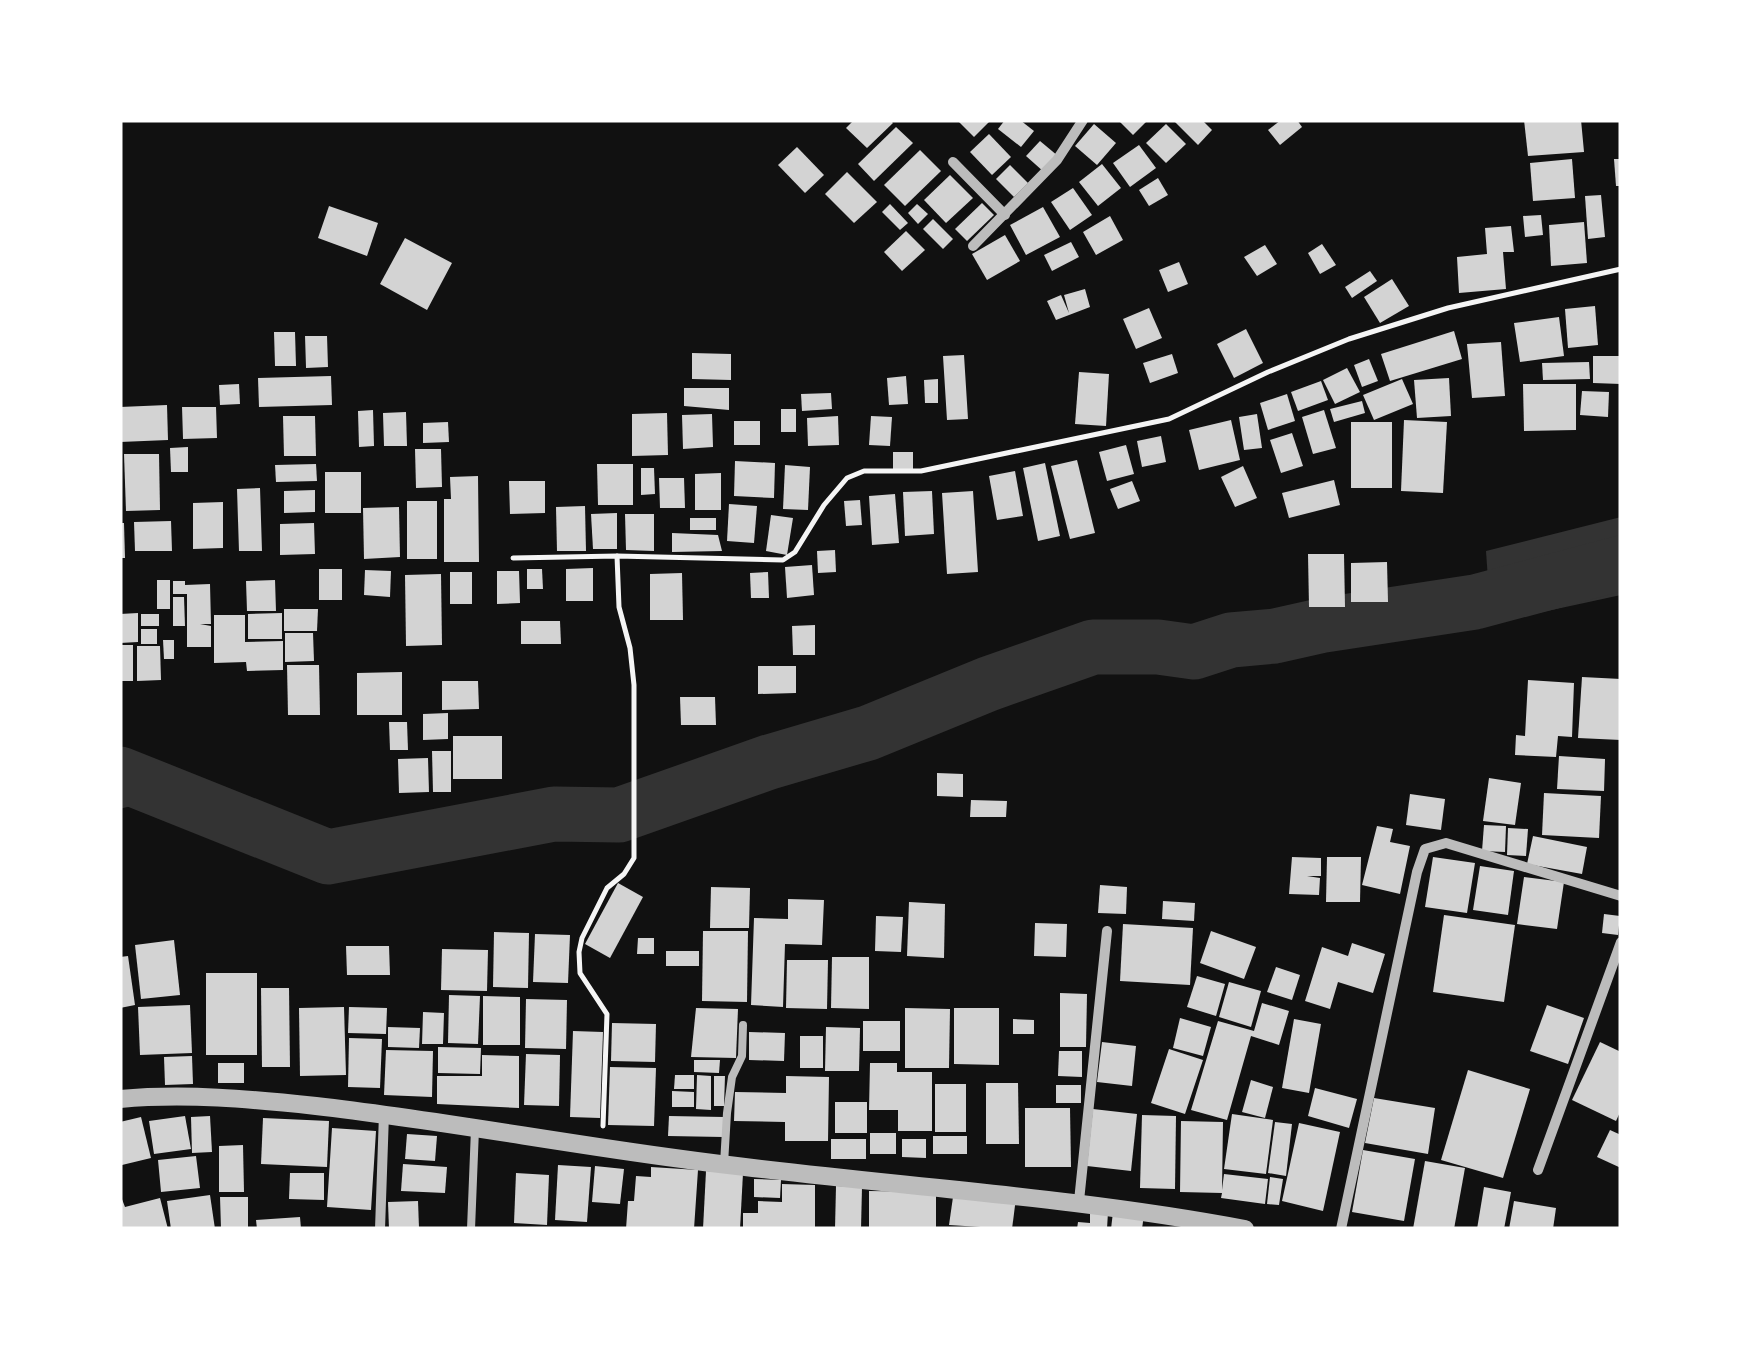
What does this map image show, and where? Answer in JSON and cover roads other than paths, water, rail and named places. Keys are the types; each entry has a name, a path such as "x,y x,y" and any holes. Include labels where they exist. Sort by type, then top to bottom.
{"street":[{"path":"973,246 1058,160 1083,120"},
{"path":"953,162 1005,216"},
{"path":"1341,1229 1425,848 1446,842 1621,896"},
{"path":"1079,1202 1107,931"},
{"path":"1538,1170 1621,942"},
{"path":"120,1099 231,1097 384,1114 602,1148 1079,1202 1245,1229"},
{"path":"380,1229 384,1114"}],"lane":[{"path":"724,1164 727,1113 732,1078 742,1056 743,1026"},
{"path":"472,1229 475,1128"}],"waterway":[{"path":"120,774 328,857 554,814 619,815 769,762 868,733 1093,647 1158,647 1194,652 1231,640 1475,602 1621,563"},
{"path":"120,804 166,793"}]}
